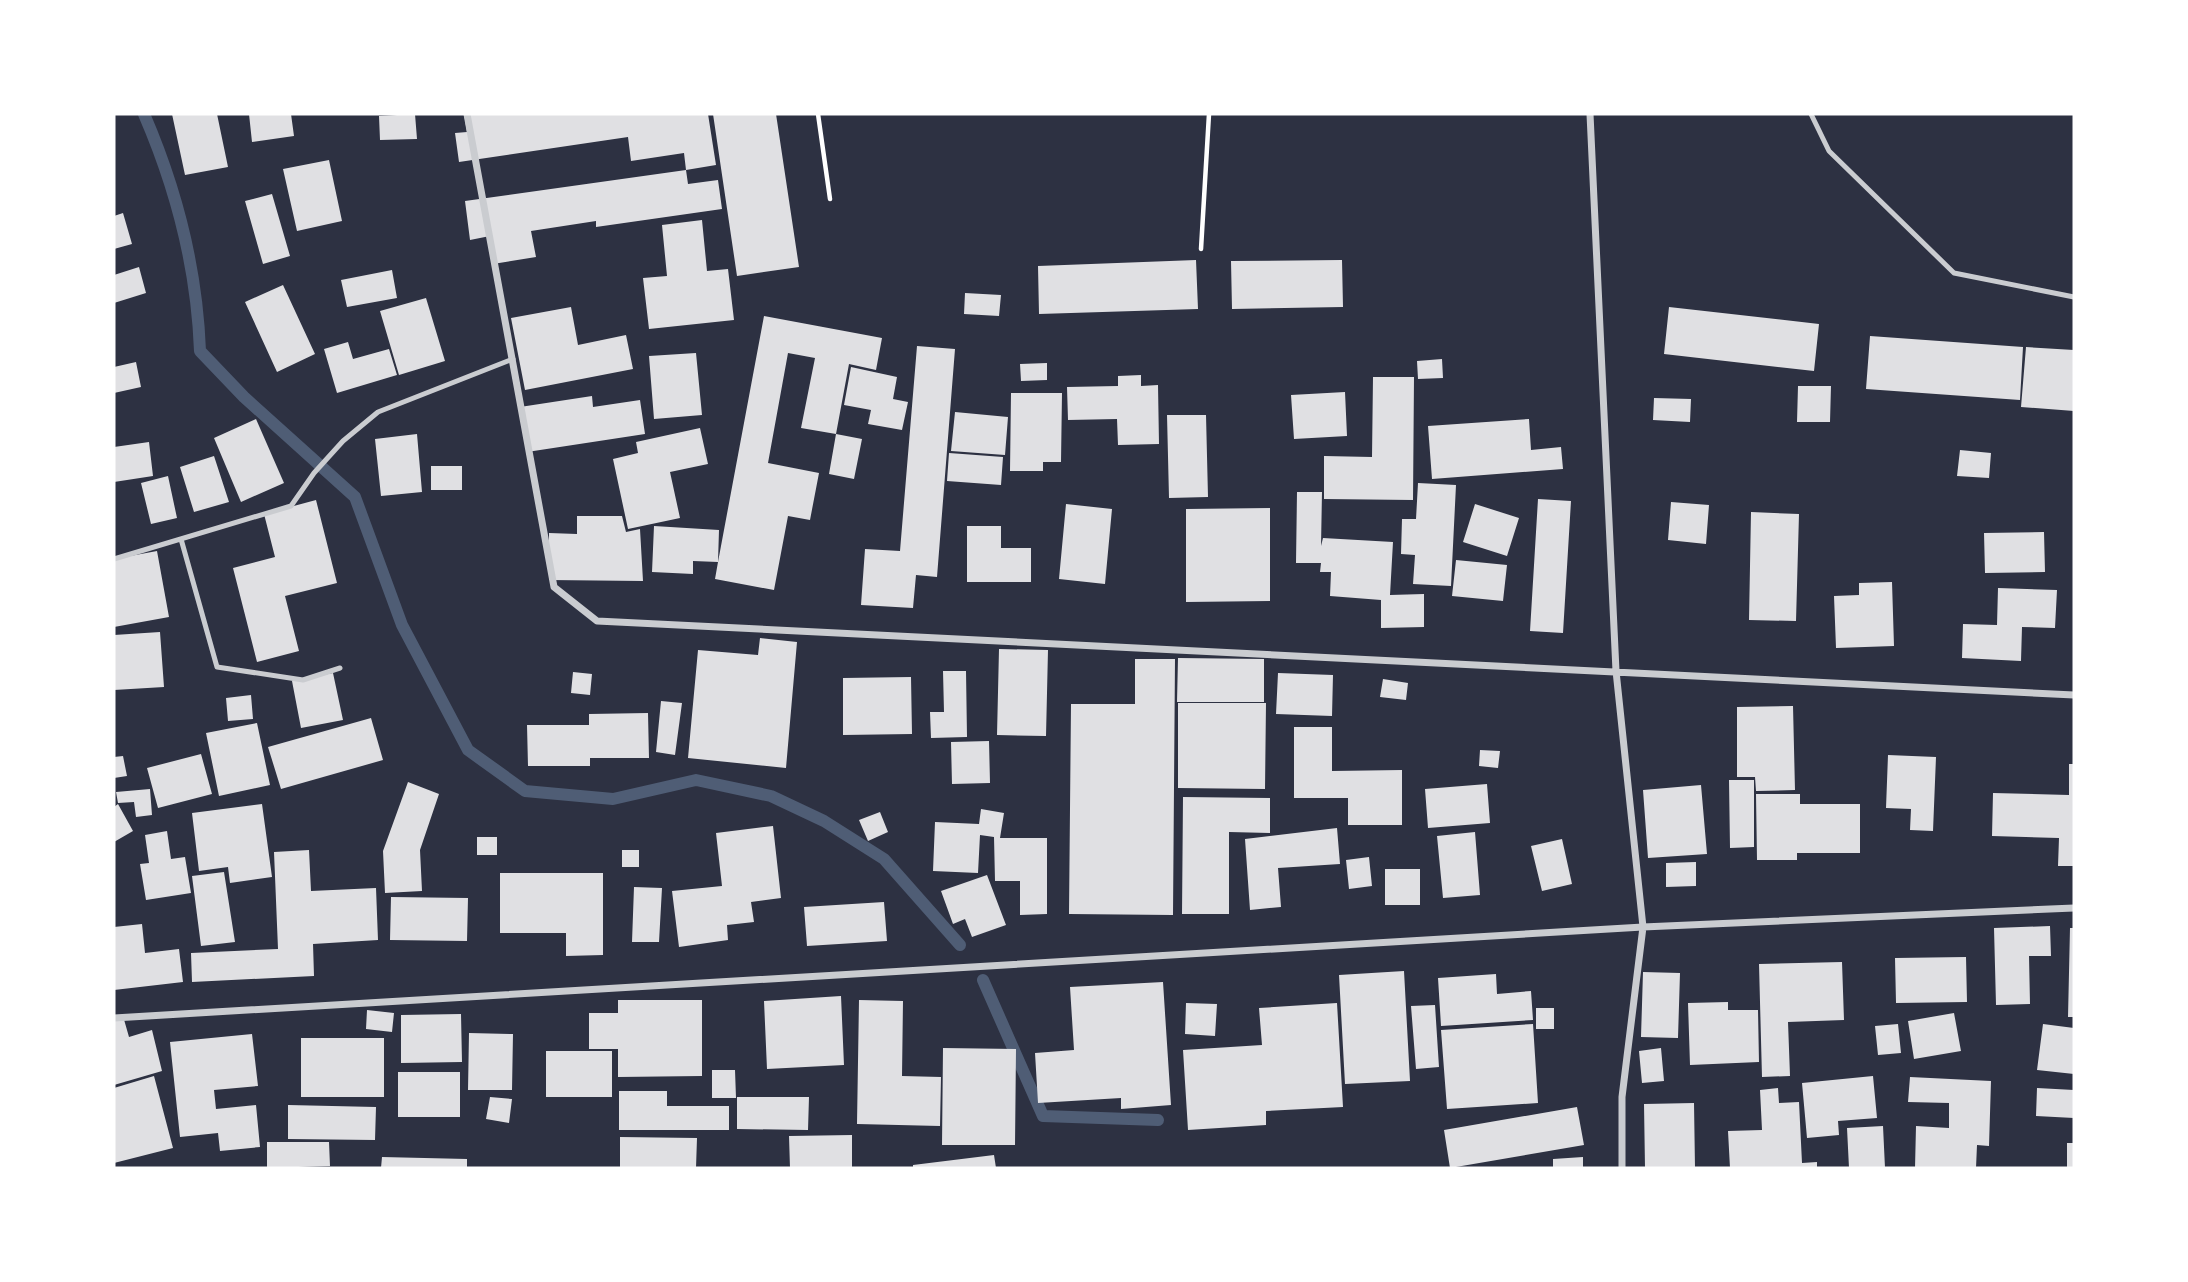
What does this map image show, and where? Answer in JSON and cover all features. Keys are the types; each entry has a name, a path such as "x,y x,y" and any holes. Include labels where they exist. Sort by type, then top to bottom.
{"street":[{"path":"467,114 554,587 597,621 2074,695"},
{"path":"1590,114 1616,671 1643,927 1622,1097 1622,1168"},
{"path":"114,1018 1643,927 2074,908"}],"lane":[{"path":"1811,114 1829,151 1954,273 2074,297"},
{"path":"114,559 292,506 314,473 343,441 378,412 513,359"},
{"path":"181,539 217,667 303,680 340,668"}],"path":[{"path":"818,114 830,199"},
{"path":"1201,249 1209,114"}],"building":[{"path":"172,114 217,114 228,167 185,175"},
{"path":"249,114 291,114 294,136 252,142"},
{"path":"415,114 417,139 380,140 379,116"},
{"path":"464,114 708,114 716,165 686,170 684,153 631,161 628,137 459,162 455,133 467,132"},
{"path":"713,114 776,114 799,267 737,276"},
{"path":"329,160 342,221 297,231 283,169"},
{"path":"686,170 688,184 718,180 722,209 596,227 596,221 531,231 536,257 493,264 490,236 470,240 465,201"},
{"path":"272,194 290,256 263,264 245,201"},
{"path":"123,213 132,244 114,249 114,216"},
{"path":"702,220 707,271 728,269 734,320 649,329 643,278 667,276 662,225"},
{"path":"1196,260 1198,309 1039,314 1038,266"},
{"path":"1342,260 1343,307 1232,309 1231,261"},
{"path":"139,267 146,293 114,303 114,275"},
{"path":"392,270 397,298 347,307 341,280"},
{"path":"283,285 315,354 277,372 245,302"},
{"path":"965,293 1001,295 999,316 964,314"},
{"path":"426,298 445,361 399,375 380,311"},
{"path":"571,307 578,345 626,335 633,369 525,390 511,318"},
{"path":"1669,307 1819,324 1814,371 1664,354"},
{"path":"764,316 882,338 876,370 849,364 836,434 801,428 815,358 788,353 768,463 819,473 810,520 788,516 774,590 715,579"},
{"path":"1870,336 2023,347 2020,400 1866,389"},
{"path":"348,342 353,359 389,349 397,375 337,393 324,349"},
{"path":"917,346 955,349 937,577 916,575 913,608 861,605 865,549 900,551"},
{"path":"2026,347 2074,350 2074,411 2021,407"},
{"path":"696,353 702,415 654,419 649,356"},
{"path":"1442,359 1443,378 1418,379 1417,361"},
{"path":"136,362 141,387 114,393 114,367"},
{"path":"1047,363 1047,380 1021,381 1020,364"},
{"path":"851,367 897,377 893,399 908,402 902,430 868,424 871,410 844,405"},
{"path":"1141,375 1141,386 1158,385 1159,444 1118,445 1117,419 1068,420 1067,387 1118,386 1118,376"},
{"path":"1373,377 1414,377 1413,500 1324,499 1324,456 1372,457"},
{"path":"1798,386 1831,386 1830,422 1797,422"},
{"path":"1345,392 1347,436 1294,439 1291,395"},
{"path":"1011,393 1062,393 1061,462 1043,462 1043,471 1010,471"},
{"path":"592,396 593,407 640,400 645,434 527,452 520,407"},
{"path":"1654,398 1691,399 1690,422 1653,420"},
{"path":"955,412 1008,417 1005,455 951,451"},
{"path":"1167,415 1206,415 1208,497 1169,498"},
{"path":"256,419 284,483 241,502 214,438"},
{"path":"1529,419 1531,450 1561,447 1563,469 1432,479 1428,426"},
{"path":"700,428 708,464 670,472 680,518 628,529 613,459 638,453 636,442"},
{"path":"417,434 422,492 381,496 375,439"},
{"path":"836,434 862,439 854,479 829,474"},
{"path":"149,442 153,476 114,482 114,447"},
{"path":"1960,450 1991,453 1989,478 1957,476"},
{"path":"949,453 1003,457 1001,485 947,481"},
{"path":"214,456 229,502 194,512 180,467"},
{"path":"431,466 462,466 462,490 431,490"},
{"path":"168,476 177,518 151,524 141,483"},
{"path":"1418,483 1456,485 1451,586 1413,584 1415,555 1401,554 1402,519 1416,519"},
{"path":"1297,492 1322,492 1321,546 1323,538 1393,542 1390,595 1424,594 1424,627 1381,628 1381,600 1330,596 1331,572 1320,572 1321,563 1296,563"},
{"path":"1538,499 1571,501 1563,633 1530,631"},
{"path":"316,500 337,583 285,596 299,651 257,662 233,568 275,557 264,514"},
{"path":"1671,502 1709,505 1706,544 1668,540"},
{"path":"1066,504 1112,509 1105,584 1059,579"},
{"path":"1475,504 1519,518 1507,556 1463,542"},
{"path":"1270,508 1270,601 1186,602 1186,509"},
{"path":"1751,512 1799,514 1796,621 1749,620"},
{"path":"577,516 622,516 626,532 640,529 643,581 549,580 549,533 577,534"},
{"path":"654,526 719,530 718,562 693,561 693,574 652,572"},
{"path":"967,526 1001,526 1001,548 1031,548 1031,582 967,582"},
{"path":"2044,532 2045,572 1985,573 1984,533"},
{"path":"157,551 169,617 114,627 114,559"},
{"path":"1456,560 1507,565 1503,601 1452,596"},
{"path":"1892,582 1894,646 1836,648 1834,596 1859,595 1859,583"},
{"path":"1998,588 2057,590 2055,628 2022,627 2021,661 1962,658 1963,624 1997,625"},
{"path":"160,632 164,687 114,690 114,635"},
{"path":"760,638 797,642 786,768 688,758 698,650 758,655"},
{"path":"999,649 1048,650 1046,736 997,735"},
{"path":"1178,658 1264,659 1264,702 1177,702"},
{"path":"1135,659 1175,659 1173,915 1069,914 1071,704 1135,704"},
{"path":"943,671 966,671 967,737 931,738 930,712 944,712"},
{"path":"573,672 592,674 590,695 571,693"},
{"path":"333,673 343,720 301,728 292,681"},
{"path":"1278,673 1333,675 1332,716 1276,714"},
{"path":"911,677 912,734 843,735 843,678"},
{"path":"1383,679 1408,683 1406,700 1380,697"},
{"path":"251,695 253,719 228,721 226,698"},
{"path":"661,701 682,703 675,755 656,752"},
{"path":"1178,703 1266,703 1265,789 1178,788"},
{"path":"1793,706 1795,790 1756,791 1755,777 1737,777 1737,707"},
{"path":"648,713 649,758 590,758 590,766 528,766 527,725 589,725 589,714"},
{"path":"371,718 383,760 281,789 268,747"},
{"path":"257,723 270,785 219,796 206,733"},
{"path":"1294,727 1332,727 1332,771 1402,770 1402,825 1348,825 1348,798 1294,798"},
{"path":"989,741 990,783 952,784 951,742"},
{"path":"1480,750 1500,751 1498,768 1479,766"},
{"path":"201,754 212,794 158,808 147,768"},
{"path":"1888,755 1936,757 1933,831 1910,830 1911,809 1886,808"},
{"path":"123,756 127,776 114,778 114,757"},
{"path":"2069,764 2074,764 2074,866 2058,866 2059,838 1992,836 1993,793 2069,795"},
{"path":"1729,780 1754,780 1754,847 1730,848"},
{"path":"408,782 439,794 420,850 422,891 385,893 383,851"},
{"path":"1487,784 1490,823 1428,828 1425,789"},
{"path":"1701,785 1707,854 1648,858 1643,790"},
{"path":"150,789 152,815 136,817 134,802 118,803 116,792"},
{"path":"1756,794 1800,794 1800,804 1860,804 1860,853 1797,853 1797,860 1757,860"},
{"path":"1183,797 1270,798 1270,833 1229,832 1229,914 1182,914"},
{"path":"118,804 133,831 114,842 114,807"},
{"path":"262,804 272,877 230,883 228,867 199,871 192,813"},
{"path":"981,809 1004,813 1000,838 1047,838 1047,914 1020,915 1020,881 995,881 994,837 980,835 978,873 933,871 935,822 979,824"},
{"path":"880,812 888,832 868,841 859,820"},
{"path":"773,826 781,898 751,902 754,922 727,925 728,940 679,947 672,891 722,886 716,833"},
{"path":"1337,828 1340,864 1278,868 1281,907 1250,910 1245,839"},
{"path":"167,831 171,859 185,857 191,893 146,900 140,864 149,863 145,835"},
{"path":"1475,832 1480,895 1443,898 1437,836"},
{"path":"477,837 497,837 497,855 477,855"},
{"path":"1562,839 1572,884 1542,891 1531,846"},
{"path":"309,850 311,891 376,888 378,940 313,944 314,976 192,982 191,953 278,949 274,852"},
{"path":"622,850 639,850 639,867 622,867"},
{"path":"1369,857 1372,886 1349,889 1346,860"},
{"path":"1696,862 1696,886 1666,887 1666,863"},
{"path":"1385,869 1420,869 1420,905 1385,905"},
{"path":"224,872 235,942 201,946 192,876"},
{"path":"500,873 603,873 603,955 566,956 566,933 500,933"},
{"path":"987,875 1006,925 972,937 965,919 953,924 941,891"},
{"path":"634,887 662,888 659,942 632,942"},
{"path":"391,897 468,898 467,941 390,940"},
{"path":"884,902 887,941 807,946 804,907"},
{"path":"142,924 145,953 179,949 183,982 114,990 114,927"},
{"path":"2050,926 2051,956 2029,956 2030,1004 1996,1005 1994,928"},
{"path":"2070,928 2074,928 2074,1017 2068,1017"},
{"path":"1966,957 1967,1002 1896,1003 1895,958"},
{"path":"1842,962 1844,1020 1788,1022 1790,1076 1762,1077 1759,964"},
{"path":"1404,971 1410,1081 1345,1084 1339,975"},
{"path":"1643,972 1680,973 1678,1038 1641,1037"},
{"path":"1496,974 1497,994 1531,991 1533,1020 1441,1026 1438,978"},
{"path":"1163,982 1171,1105 1121,1109 1121,1098 1038,1103 1035,1053 1074,1050 1070,987"},
{"path":"841,996 844,1065 767,1069 764,1001"},
{"path":"618,1000 702,1000 702,1076 618,1077 618,1049 589,1049 589,1013 618,1013"},
{"path":"859,1000 903,1001 902,1076 941,1077 940,1126 857,1124"},
{"path":"1728,1002 1728,1010 1758,1010 1759,1062 1690,1065 1688,1003"},
{"path":"1186,1003 1217,1004 1215,1036 1185,1034"},
{"path":"1337,1003 1343,1107 1266,1111 1266,1125 1188,1130 1183,1050 1262,1045 1259,1008"},
{"path":"1435,1005 1439,1067 1416,1069 1411,1006"},
{"path":"1536,1008 1554,1008 1554,1029 1536,1029"},
{"path":"367,1010 394,1013 392,1032 366,1029"},
{"path":"1954,1013 1961,1051 1914,1059 1908,1021"},
{"path":"461,1014 462,1062 401,1063 401,1015"},
{"path":"123,1016 129,1037 152,1030 162,1071 114,1085 114,1019"},
{"path":"1533,1024 1538,1103 1447,1109 1441,1030"},
{"path":"1898,1024 1901,1053 1878,1055 1875,1026"},
{"path":"2043,1024 2074,1028 2074,1074 2037,1070"},
{"path":"469,1033 513,1034 512,1090 468,1090"},
{"path":"252,1034 258,1086 214,1090 216,1109 256,1105 260,1147 220,1151 218,1133 180,1137 170,1042"},
{"path":"301,1038 384,1038 384,1097 301,1097"},
{"path":"943,1048 1016,1049 1015,1145 942,1145"},
{"path":"1661,1048 1664,1081 1642,1083 1639,1051"},
{"path":"546,1051 612,1051 612,1097 546,1097"},
{"path":"712,1070 735,1070 736,1098 712,1098"},
{"path":"398,1072 460,1072 460,1117 398,1117"},
{"path":"154,1076 173,1148 114,1163 114,1088"},
{"path":"1873,1076 1877,1118 1838,1121 1839,1135 1807,1138 1802,1083"},
{"path":"1910,1077 1991,1081 1989,1146 1977,1145 1976,1168 1915,1168 1916,1126 1949,1128 1949,1103 1908,1102"},
{"path":"1778,1088 1779,1103 1799,1102 1802,1163 1817,1162 1817,1168 1730,1168 1728,1131 1762,1130 1760,1090"},
{"path":"2037,1088 2074,1090 2074,1118 2036,1116"},
{"path":"619,1091 667,1091 667,1106 729,1106 729,1130 619,1130"},
{"path":"490,1097 512,1099 509,1123 486,1119"},
{"path":"737,1097 809,1097 808,1130 737,1129"},
{"path":"1694,1103 1695,1168 1645,1168 1644,1104"},
{"path":"288,1105 376,1107 375,1140 288,1139"},
{"path":"1577,1107 1584,1145 1450,1168 1444,1130"},
{"path":"1883,1126 1885,1168 1849,1168 1847,1128"},
{"path":"852,1135 852,1168 790,1168 789,1136"},
{"path":"620,1137 697,1138 696,1168 620,1168"},
{"path":"267,1142 329,1142 330,1166 267,1168"},
{"path":"2067,1143 2074,1143 2074,1168 2067,1168"},
{"path":"994,1155 996,1168 913,1168 913,1165"},
{"path":"382,1157 467,1159 467,1168 381,1168"},
{"path":"1583,1157 1583,1168 1553,1168 1553,1159"}],"waterway":[{"path":"144,114 166,171 183,230 194,290 200,351 244,397 355,497 402,625 468,750 525,791 613,799 696,780 771,796 824,821 884,859 960,945"},
{"path":"983,980 1043,1116 1158,1120"}]}
